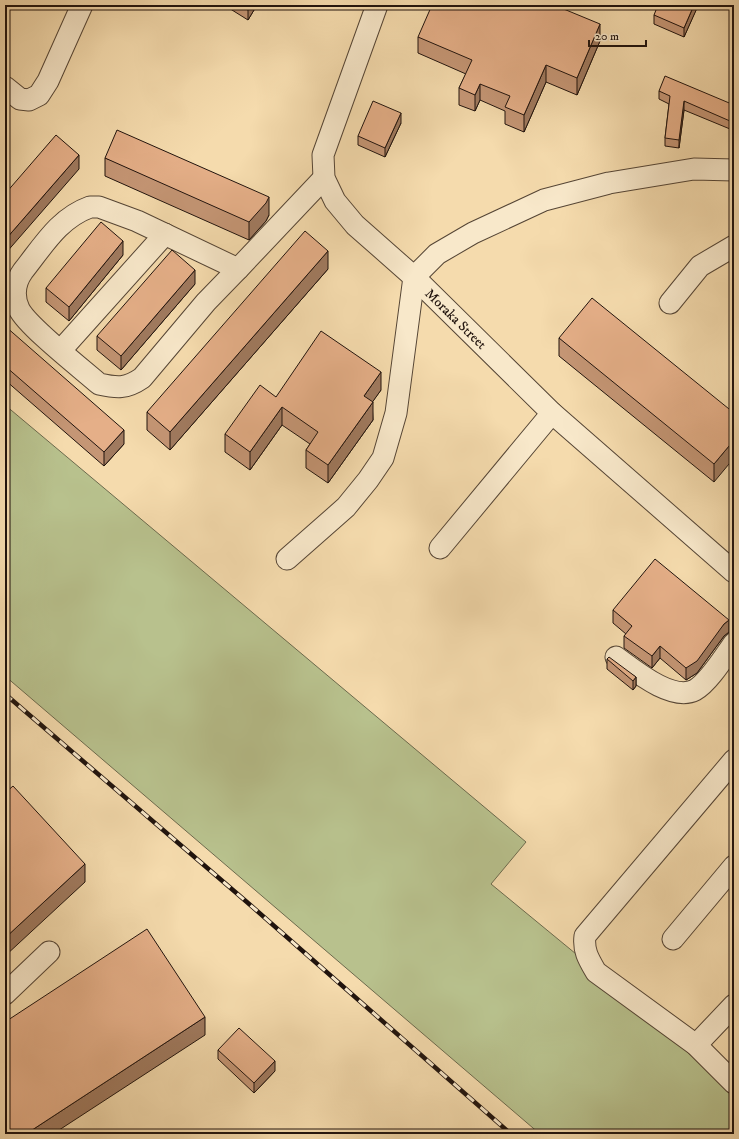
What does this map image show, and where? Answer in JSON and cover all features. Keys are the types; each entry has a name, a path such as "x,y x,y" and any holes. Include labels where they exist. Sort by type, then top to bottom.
{"street":[{"path":"5,87 20,99 29,100 39,95 48,82 82,5"},
{"name":"Moraka Street","path":"377,5 323,155 324,178 334,201 355,225 414,277 552,413 734,572"},
{"path":"287,559 346,507 368,480 383,458 396,413 414,277 437,254 480,230 544,200 609,183 694,169 734,170"},
{"path":"238,268 137,221 99,207 90,207 76,212 61,223 17,279 16,288 19,308 23,315 99,384 112,387 130,386 142,378 206,302 324,178"},
{"path":"61,350 165,234"},
{"path":"670,303 700,266 726,249 734,246"},
{"path":"440,548 552,413"},
{"path":"616,657 643,676 672,692 684,694 695,690 706,680 734,643"},
{"path":"734,760 585,936 584,943 587,957 596,972 696,1045 734,1083"},
{"path":"673,938 734,866"},
{"path":"5,994 49,952"},
{"path":"696,1045 734,1005"}],"green space":[{"path":"5,405 526,842 491,884 734,1084 734,1134 540,1134 5,676"}],"building":[{"path":"240,5 251,5 248,10"},
{"path":"432,5 554,5 600,24 577,78 546,65 524,115 505,107 510,96 480,84 475,95 459,88 472,60 418,37"},
{"path":"658,5 694,5 684,28 654,15"},
{"path":"665,76 734,105 734,111 730,121 684,101 679,140 665,138 670,96 659,91"},
{"path":"373,101 401,113 385,148 358,136"},
{"path":"117,130 269,197 266,203 249,222 105,158"},
{"path":"56,135 79,155 5,240 5,194"},
{"path":"101,222 123,241 69,307 46,288"},
{"path":"305,231 328,251 170,432 147,412"},
{"path":"172,250 195,270 121,356 97,336"},
{"path":"592,298 734,413 734,440 714,464 559,338"},
{"path":"5,326 124,430 104,452 5,366"},
{"path":"321,331 381,372 364,396 373,402 328,465 306,450 318,432 282,407 250,452 225,434 260,385 276,397"},
{"path":"655,559 729,620 724,624 697,661 686,668 660,646 652,656 624,636 632,626 613,610"},
{"path":"609,657 636,677 633,681 607,659"},
{"path":"13,786 85,864 5,938 5,793"},
{"path":"147,929 205,1017 26,1134 5,1134 5,1022"},
{"path":"239,1028 275,1061 254,1083 218,1050"}],"railway":[{"path":"5,694 248,903 511,1134"}]}
